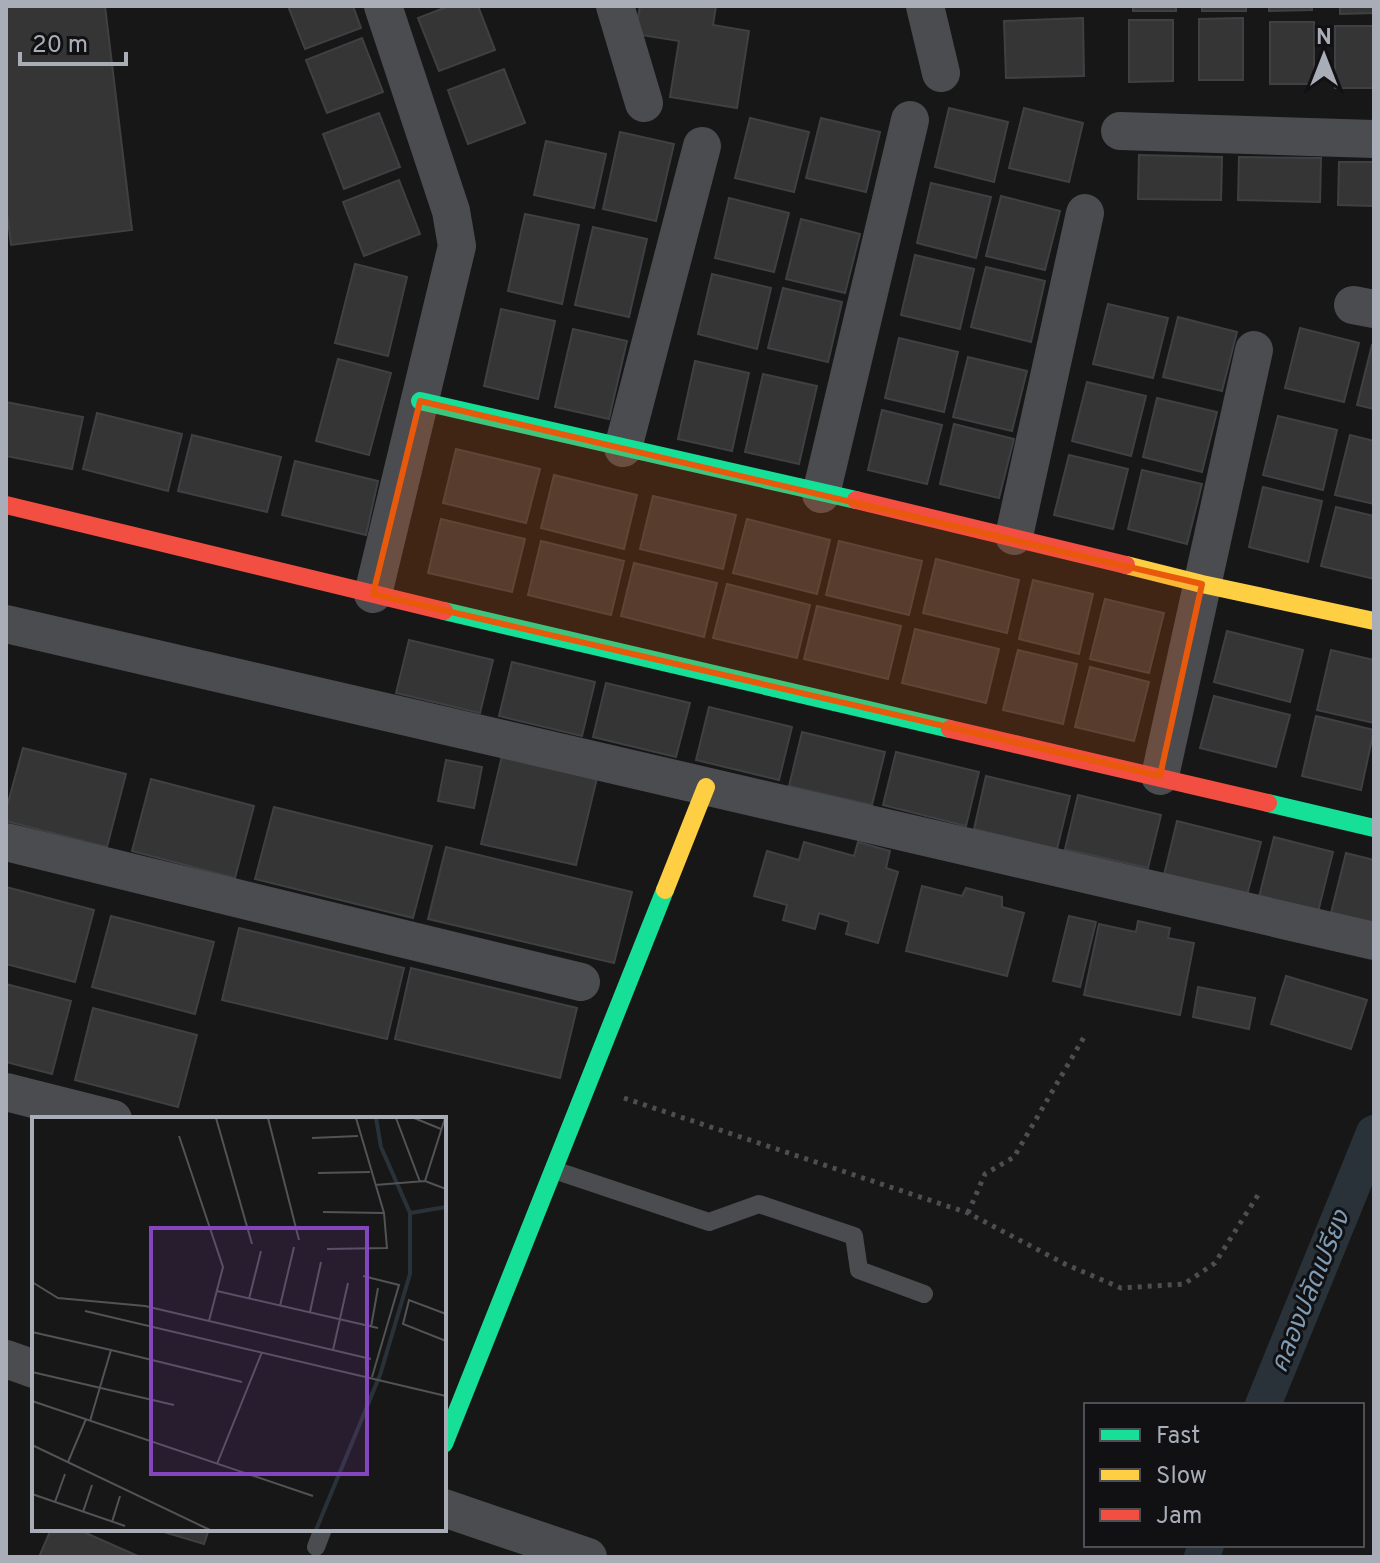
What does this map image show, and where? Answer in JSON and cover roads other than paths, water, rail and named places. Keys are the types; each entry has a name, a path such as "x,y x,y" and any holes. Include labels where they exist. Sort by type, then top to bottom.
{"street":[{"path":"373,594 457,246 451,211 383,6"},
{"path":"615,6 644,103"},
{"path":"925,6 941,73"},
{"path":"821,494 910,120"},
{"path":"1120,131 1374,139"},
{"path":"623,448 702,146"},
{"path":"1014,536 1085,213"},
{"path":"1160,776 1254,350"},
{"path":"420,401 1014,536 1202,584 1374,621"},
{"path":"6,505 1374,828"},
{"path":"6,624 1374,941"},
{"path":"446,1439 706,787"},
{"path":"6,842 581,982"},
{"path":"6,1092 105,1117"},
{"path":"6,1359 32,1368"},
{"path":"446,1509 588,1557"}],"lane":[{"path":"554,1170 709,1222 759,1204 854,1236 859,1270 924,1294"},
{"path":"316,1547 322,1531"}],"waterway":[{"name":"คลองปลัดเปรียง","path":"1264,1403 1374,1133"},
{"name":"คลองปลัดเปรียง","path":"1202,1557 1205,1547"}]}
